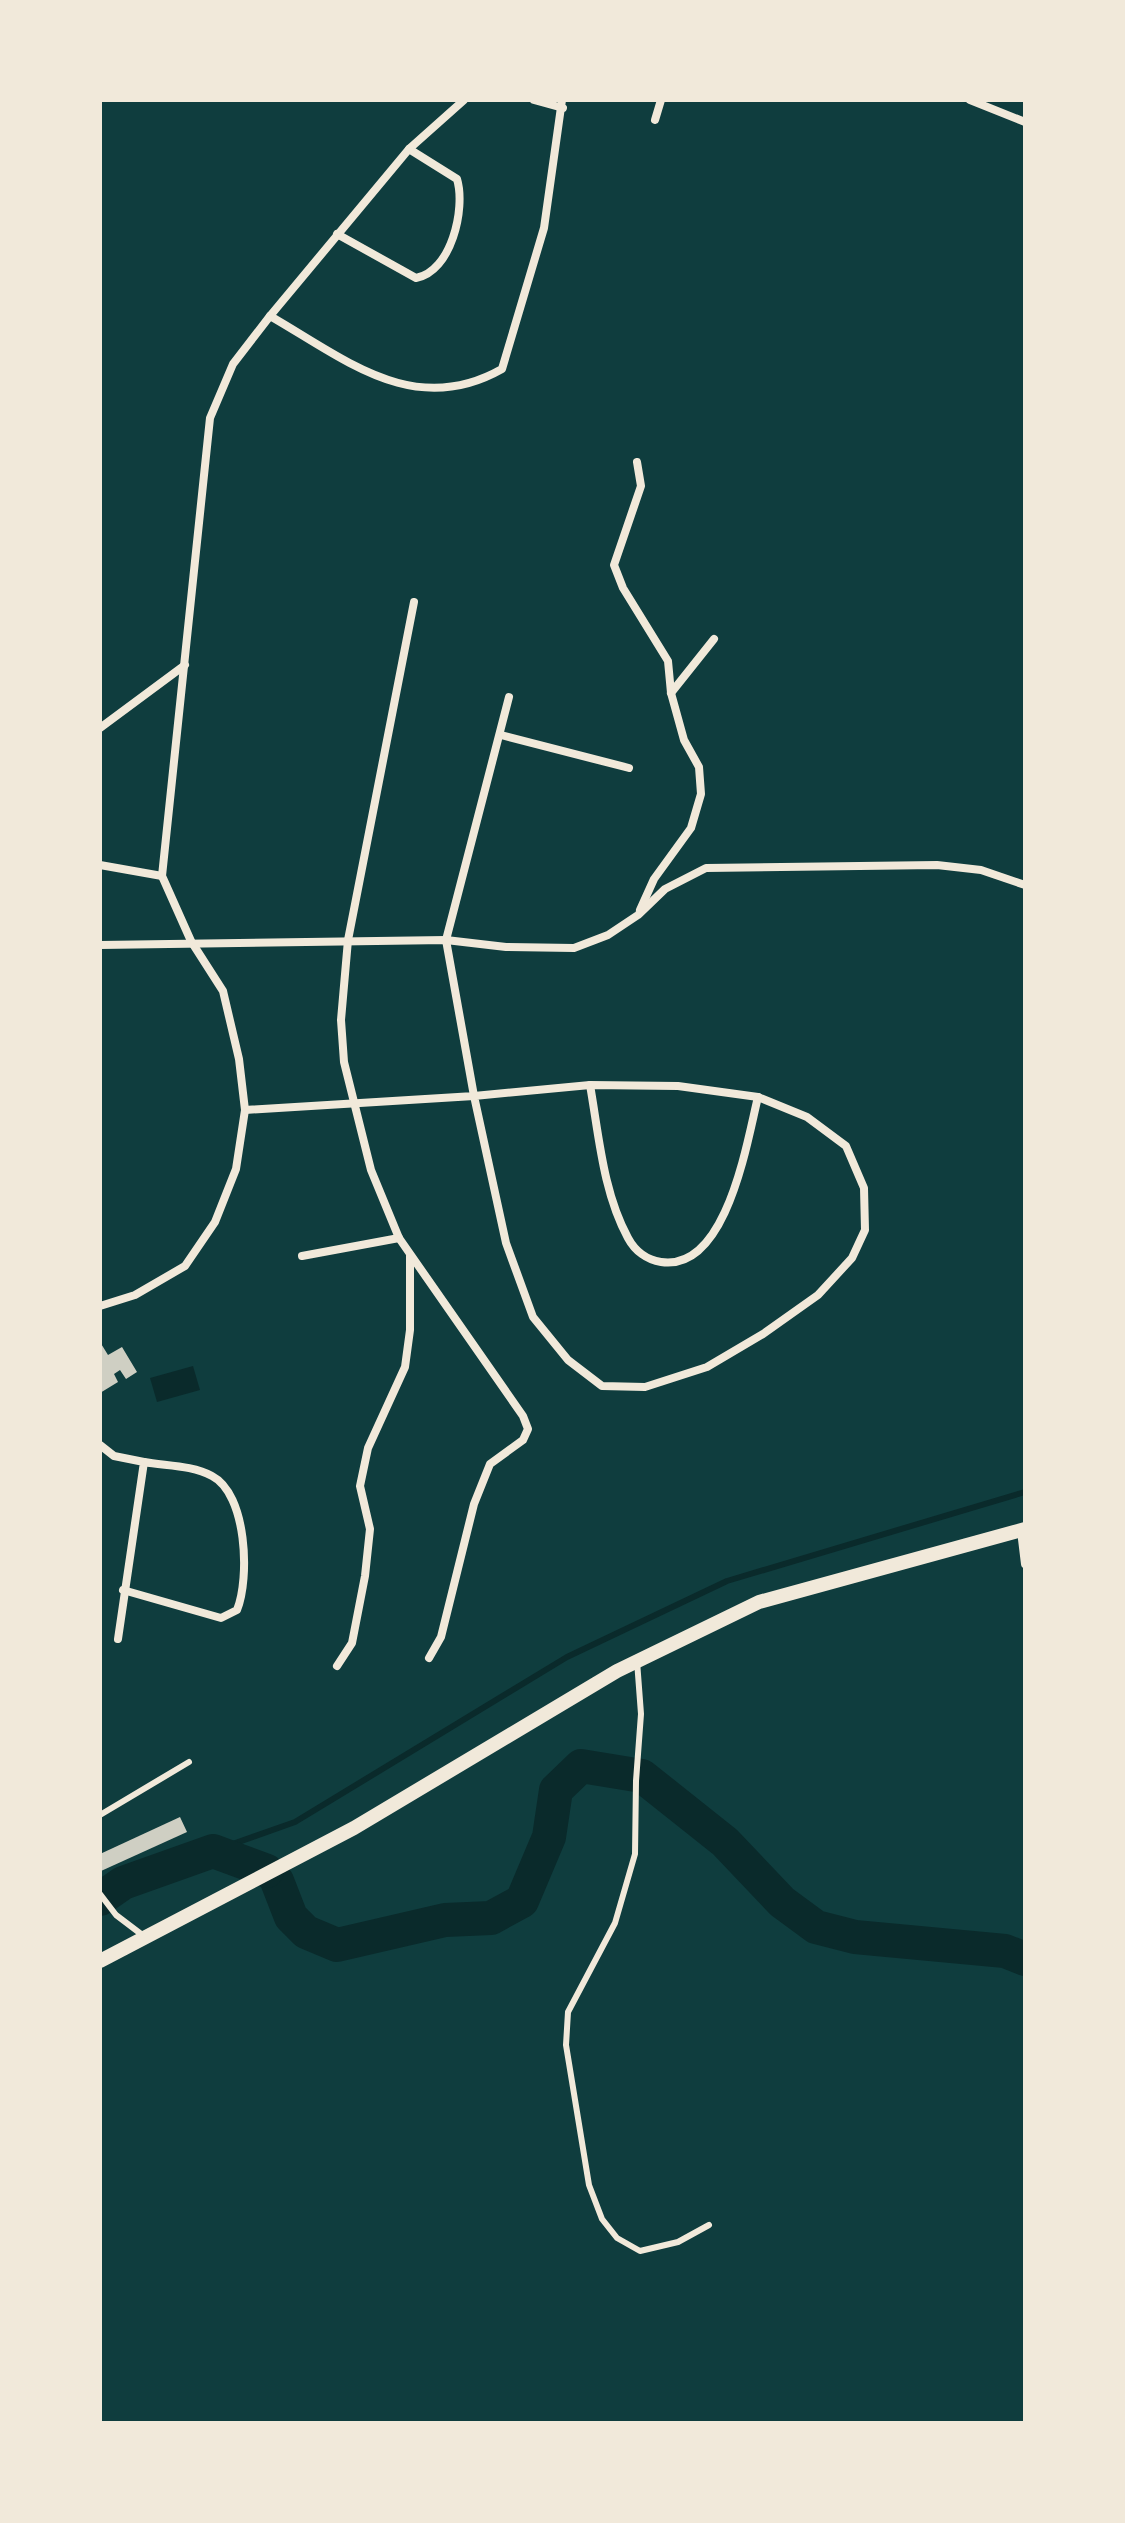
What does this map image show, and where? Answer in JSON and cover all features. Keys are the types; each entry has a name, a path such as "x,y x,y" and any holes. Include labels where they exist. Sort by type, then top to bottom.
{"street":[{"path":"100,1306 135,1295 185,1266 215,1222 236,1169 245,1110 239,1059 223,991 191,941 162,876 210,418 233,364 270,316 409,149 464,100"},
{"path":"270,316 380,379 405,387 440,390 480,382 502,369 544,228 562,104 534,100"},
{"path":"655,120 661,100"},
{"path":"970,100 1025,122"},
{"path":"337,234 416,278 430,276 437,270 458,221 462,198 457,179 409,149"},
{"path":"637,462 641,486 614,565 623,588 668,661 671,693 684,740 699,767 701,794 691,828 654,879 638,915"},
{"path":"414,602 348,940 341,1020 344,1062 371,1170 399,1238 523,1416 528,1429 523,1440 490,1464 474,1504 441,1637 429,1658"},
{"path":"671,693 714,639"},
{"path":"100,728 185,665"},
{"path":"245,1110 474,1096 590,1085 678,1086 758,1097 807,1117 846,1146 864,1188 865,1230 852,1258 818,1295 707,1367 645,1387 602,1386 568,1360 533,1317 506,1243 474,1096 446,940 509,697"},
{"path":"501,735 629,768"},
{"path":"100,865 162,876"},
{"path":"100,945 191,941 446,940 506,947 574,948 608,935 638,915 665,889 706,868 937,865 981,870 1025,885"},
{"path":"590,1085 605,1175 629,1240 642,1254 664,1262 685,1258 726,1216 758,1097"},
{"path":"302,1256 399,1238"},
{"path":"337,1666 352,1643 365,1576 370,1529 360,1486 368,1448 405,1367 410,1330 410,1255"},
{"path":"100,1445 114,1456 214,1476 232,1498 244,1550 246,1589 237,1610 221,1618 123,1590"},
{"path":"118,1639 144,1462"},
{"path":"100,1961 341,1835 637,1661 759,1602 1023,1530 1025,1564"}],"lane":[{"path":"637,1661 641,1714 636,1768 635,1854 615,1923 568,2012 566,2045 589,2185 602,2219 617,2238 640,2251 678,2242 709,2225"},
{"path":"100,1815 189,1762"},
{"path":"100,1894 116,1915 145,1937"}],"water":[{"path":"193,1366 200,1390 157,1402 150,1378"}],"building":[{"path":"100,1342 108,1355 122,1347 137,1372 126,1379 120,1370 114,1374 118,1382 100,1393"},
{"path":"180,1817 187,1832 101,1871 100,1854"}],"waterway":[{"path":"213,1851 295,1822 567,1657 727,1581 1025,1492"},
{"path":"277,1881 291,1917 306,1932 337,1945 445,1920 491,1918 522,1901 549,1837 556,1790 581,1766 642,1776 725,1842 782,1902 816,1927 855,1937 1005,1951 1025,1959"},
{"path":"100,1899 123,1883 213,1851 267,1871"}]}
